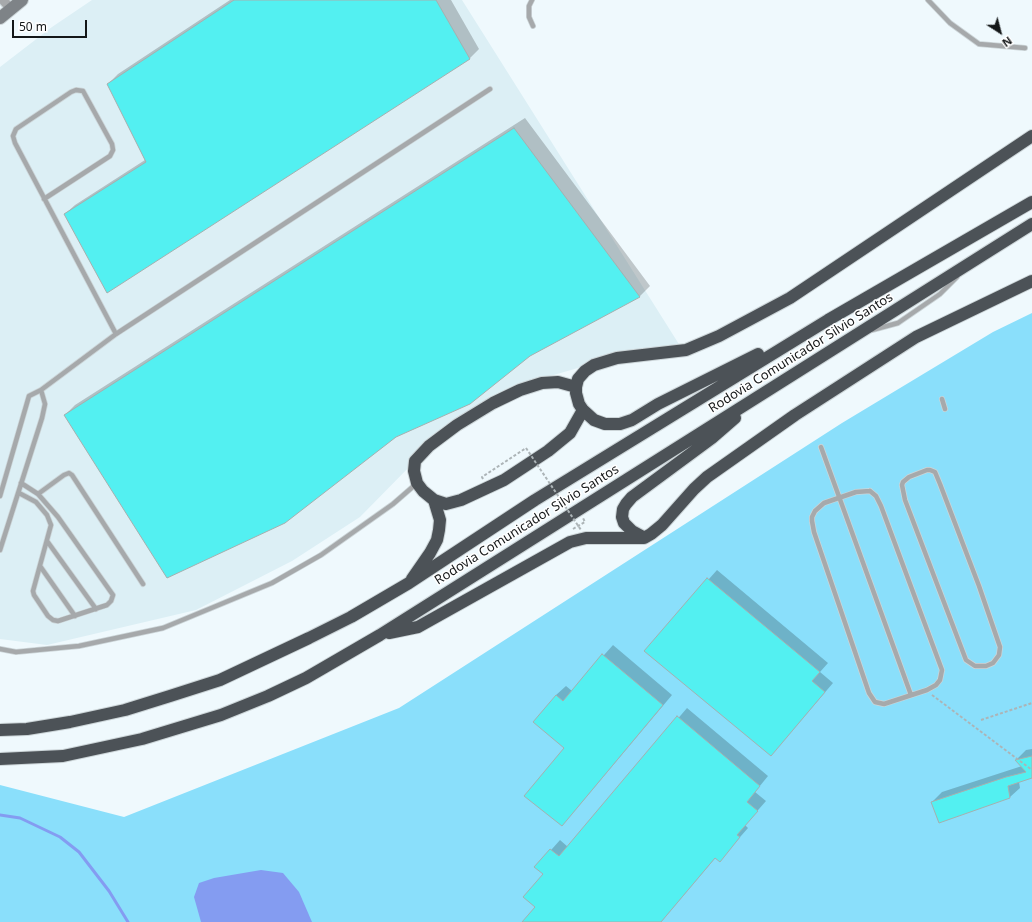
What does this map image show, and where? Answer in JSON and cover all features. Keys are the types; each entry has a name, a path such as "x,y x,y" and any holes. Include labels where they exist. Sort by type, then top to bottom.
{"highway":[{"path":"828,320 658,404 632,420 620,424 606,424 594,420 583,410 577,399 576,387 578,379 585,371 594,365 617,358 686,350 719,336 796,293 1032,136"},
{"name":"Rodovia Comunicador Silvio Santos","path":"0,730 27,729 77,721 125,710 220,680 351,617 409,583 535,500 828,320 1032,202"},
{"name":"Rodovia Comunicador Silvio Santos","path":"0,759 63,756 142,739 221,715 268,696 306,678 380,635 1032,224"},
{"path":"380,635 418,627 570,542 586,538 644,538 657,530 694,489 707,477 795,415 916,337 1032,281"},
{"path":"576,387 558,382 542,383 520,390 493,403 456,425 429,446 415,461 414,471 417,483 423,491 434,500 446,504 461,500 504,480 548,451 570,433 583,410"},
{"path":"644,538 632,531 624,523 622,517 623,509 626,504 632,497 712,438 760,396"},
{"path":"409,583 430,553 437,540 440,530 440,520 434,500"}],"main road":[{"path":"0,18 7,4 22,0"}],"lane":[{"path":"532,0 529,17 533,26"},
{"path":"928,0 950,23 979,44 1025,48"},
{"path":"0,496 29,396 41,390 116,334 490,89"},
{"path":"44,199 110,156 113,150 112,144 83,91 76,90 71,92 16,129 13,136 15,143 44,199 116,334"},
{"path":"0,550 19,493 45,404 41,390"},
{"path":"942,399 945,408"},
{"path":"821,447 911,695"},
{"path":"927,470 934,472 979,586 1000,647 999,655 993,663 986,666 975,666 966,660 905,500 902,485 903,482 909,477 927,470"},
{"path":"38,494 69,473 72,475 143,584"},
{"path":"19,493 36,502 47,515 51,525 33,592 48,616 53,620 58,621 107,605 111,601 113,595 58,517 38,494 21,483"},
{"path":"0,649 16,652 79,646 163,628 272,583 321,555 393,504 417,483"},
{"path":"856,492 870,492 876,496 882,506 942,670 940,680 936,685 884,704 875,702 871,698 814,532 812,517 815,511 824,503 839,498 856,492"},
{"path":"47,541 96,609"},
{"path":"40,566 74,616"}],"path":[{"path":"484,480 482,477 526,448 581,530"},
{"path":"933,695 1032,770"},
{"path":"981,720 1032,702"}],"shaded area":[{"path":"92,0 462,0 682,349 616,357 519,385 416,460 360,517 292,561 196,610 47,645 0,639 0,67 52,27"},
{"path":"1032,313 1032,922 0,922 0,785 124,817 399,708 842,423 993,332"},
{"path":"261,870 283,873 299,892 312,922 201,922 194,897 199,883 214,878"}],"building":[{"path":"234,0 436,0 470,59 107,293 64,214 146,162 107,84"},
{"path":"514,128 640,297 530,356 470,404 396,437 285,523 167,578 64,415"},
{"path":"707,578 820,672 812,681 825,692 771,756 644,651"},
{"path":"602,654 663,705 562,826 524,796 564,748 533,722 556,695 563,701"},
{"path":"677,716 760,786 747,802 758,811 737,835 740,837 720,862 715,858 661,922 522,922 535,907 523,897 543,874 534,867 550,849 559,856"},
{"path":"1032,756 1032,778 1008,786 1010,798 939,823 931,802 1006,777 1026,772 1015,760"}],"waterway":[{"path":"0,815 20,818 60,837 79,852 109,891 128,922"}]}
